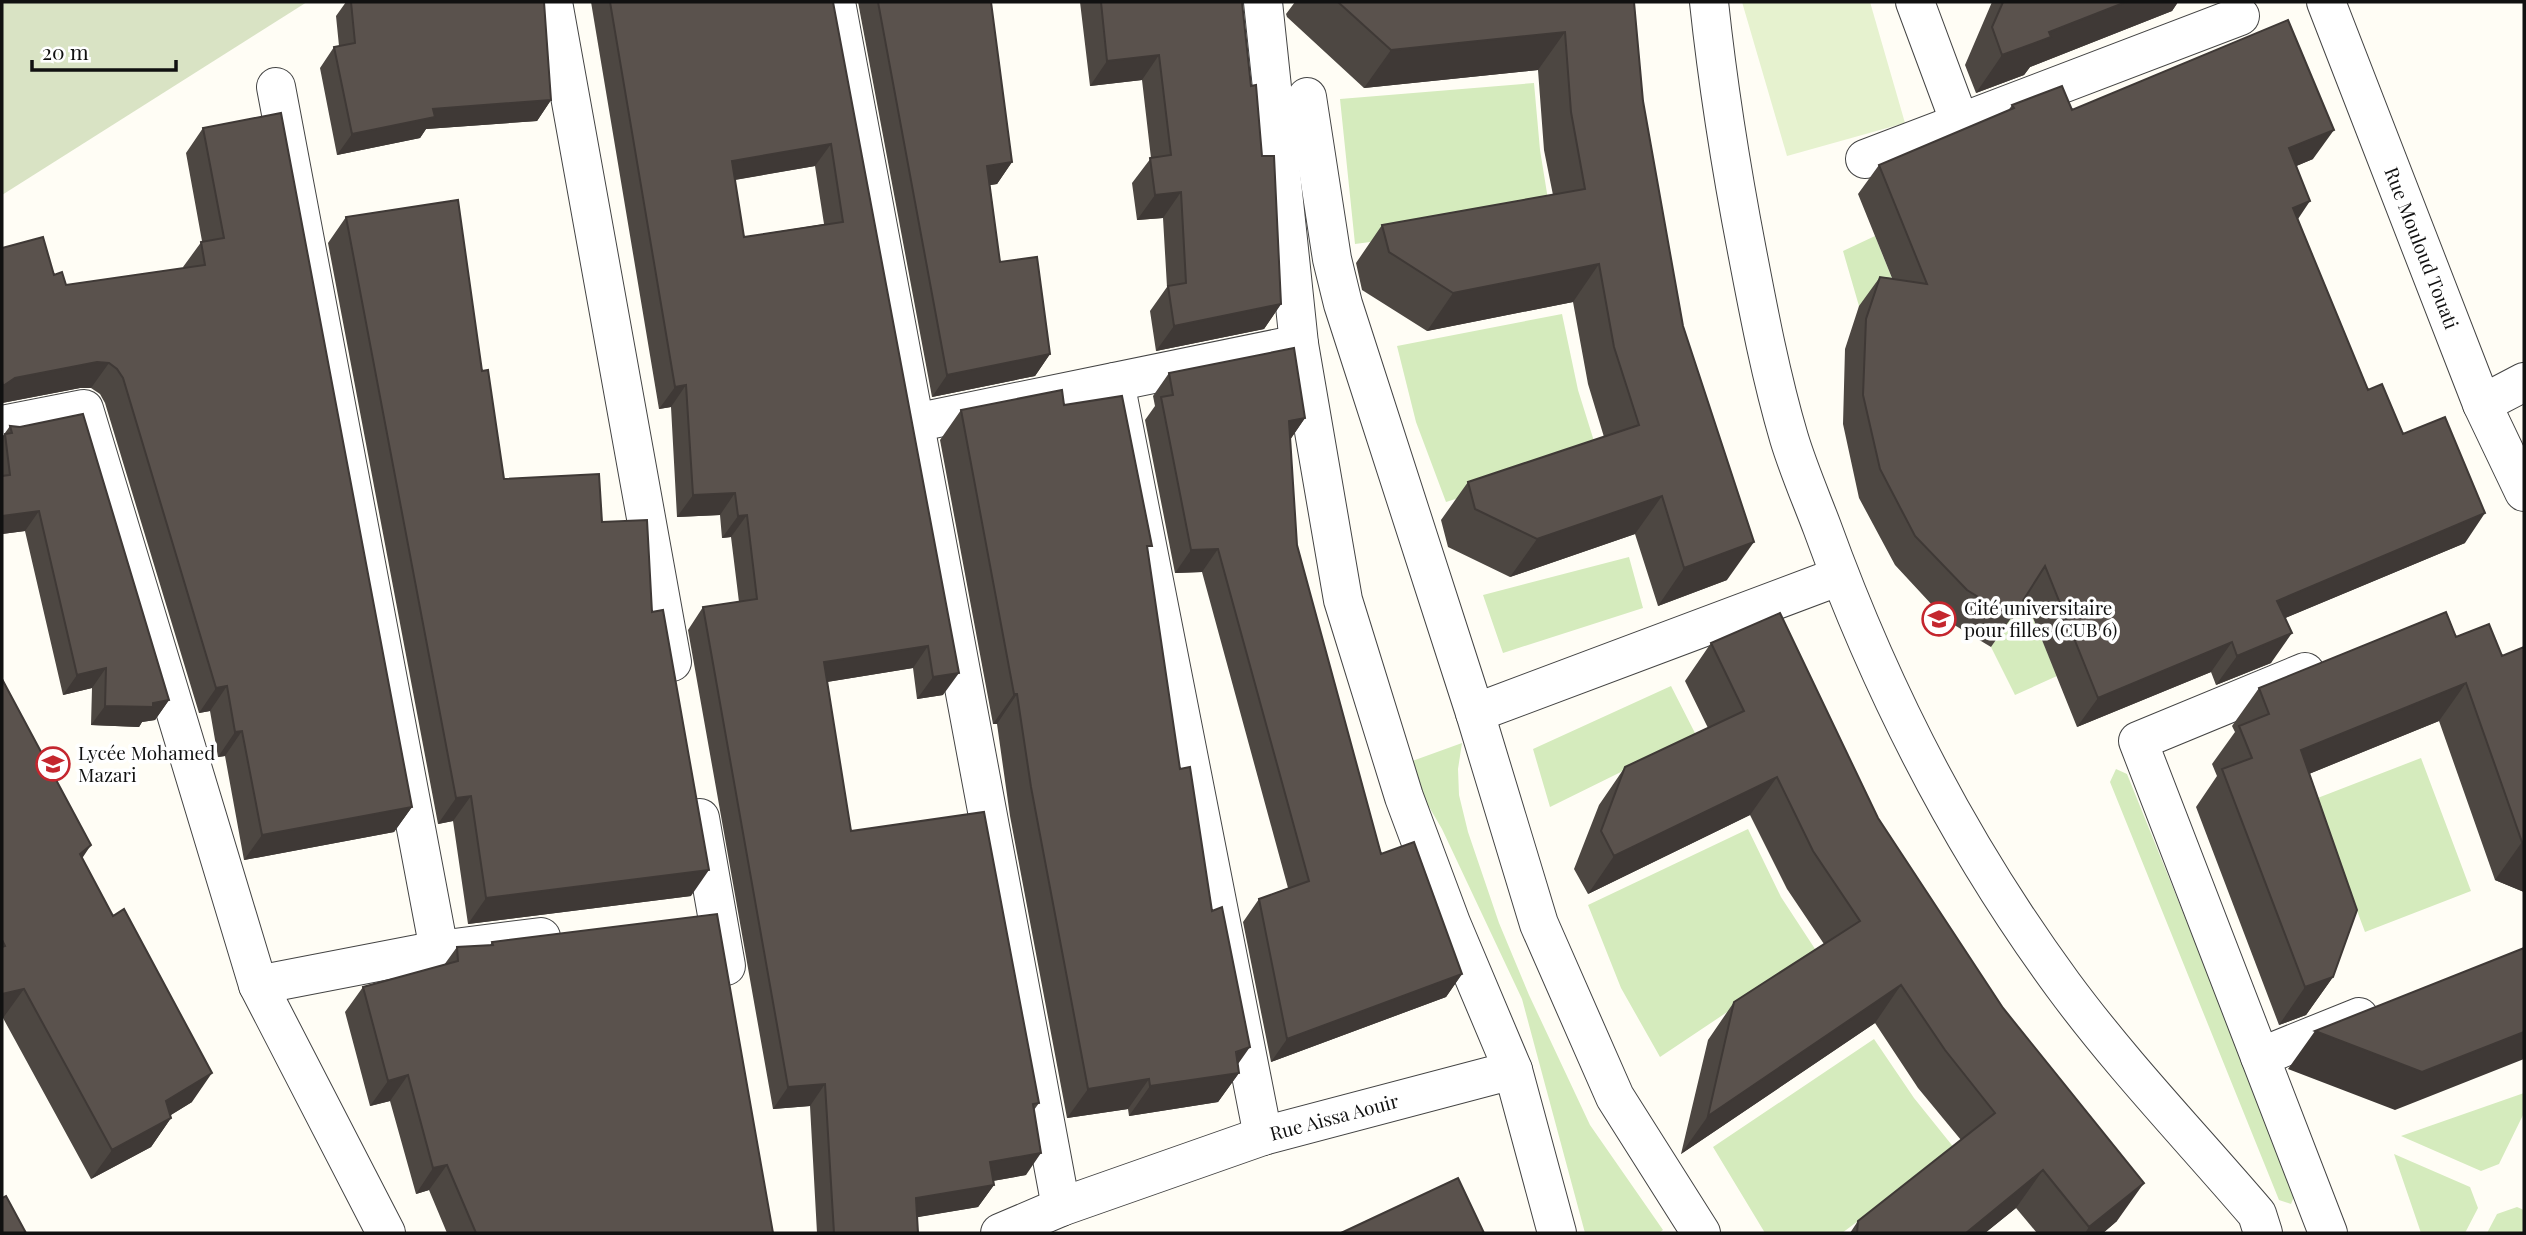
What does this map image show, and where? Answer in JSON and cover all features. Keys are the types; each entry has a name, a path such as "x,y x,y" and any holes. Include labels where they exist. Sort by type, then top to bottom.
{"street":[{"path":"553,2 678,697"},
{"path":"836,2 1061,1207"},
{"path":"1263,2 1299,344 1343,600 1404,797 1451,923 1513,1070 1556,1233"},
{"path":"1709,2 1717,83 1761,327 1789,438 1840,576 1893,701 1953,815 2064,985 2142,1081 2257,1214 2263,1233"},
{"path":"1914,2 1960,123"},
{"name":"Rue Mouloud Touati","path":"2326,2 2482,404 2524,492"},
{"path":"1865,159 2240,16"},
{"path":"276,87 439,950"},
{"path":"1307,97 1332,259 1343,304 1475,713 1539,924 1615,1097 1701,1233"},
{"path":"914,423 1299,344"},
{"path":"1115,382 1263,1136"},
{"path":"2482,404 2524,382"},
{"path":"2,425 84,410 258,985 386,1233"},
{"path":"1475,713 1840,576"},
{"path":"2328,1233 2138,741 2341,657"},
{"path":"693,779 703,916 731,994"},
{"path":"258,985 439,950 578,932"},
{"path":"2260,1057 2386,1006"},
{"name":"Rue Aissa Aouir","path":"1000,1233 1061,1207 1263,1136 1513,1070"}],"green space":[{"path":"2,2 307,2 2,195"},
{"path":"1742,2 1870,2 1905,123 1787,156"},
{"path":"1534,83 1540,150 1551,218 1355,244 1340,99"},
{"path":"1875,236 1906,313 1859,306 1843,251"},
{"path":"1562,314 1578,390 1598,454 1446,502 1416,422 1397,346"},
{"path":"1629,557 1643,608 1503,653 1483,595"},
{"path":"2024,596 2057,676 2015,695 1991,647"},
{"path":"1671,686 1696,735 1550,807 1533,749"},
{"path":"1462,743 1458,769 1459,795 1468,832 1499,923 1529,995 1590,1125 1663,1230 1659,1233 1585,1233 1522,999 1442,829 1404,764"},
{"path":"2421,758 2471,891 2365,932 2315,799"},
{"path":"2116,769 2127,774 2296,1192 2291,1204 2279,1200 2110,782"},
{"path":"1748,829 1781,897 1817,952 1660,1057 1621,988 1588,905"},
{"path":"1874,1039 1914,1098 1955,1149 1842,1233 1765,1233 1713,1147"},
{"path":"2524,1093 2524,1113 2499,1164 2481,1171 2401,1136"},
{"path":"2394,1154 2470,1187 2478,1208 2465,1233 2421,1233"},
{"path":"2517,1207 2524,1210 2524,1233 2487,1233 2497,1214"}],"building":[{"path":"351,2 544,2 551,100 433,109 435,117 352,134 334,47 355,43"},
{"path":"610,2 833,2 959,673 933,677 928,646 824,662 851,831 984,812 1039,1103 1033,1104 1041,1153 990,1162 994,1185 916,1198 918,1233 834,1233 825,1084 788,1087 703,607 757,599 747,515 738,516 735,493 693,495 686,385 675,387","holes":["831,144 843,222 744,237 732,161"]},
{"path":"878,2 991,2 1012,162 987,166 1000,262 1037,257 1050,354 947,375"},
{"path":"1101,2 1242,2 1251,86 1256,85 1262,156 1274,156 1281,304 1174,326 1168,286 1186,283 1181,192 1155,195 1150,158 1171,155 1159,55 1107,61"},
{"path":"1338,2 1634,2 1643,101 1683,326 1754,542 1684,568 1662,496 1537,539 1475,509 1468,482 1639,425 1614,347 1599,264 1453,293 1389,252 1382,225 1585,189 1571,112 1565,32 1391,50"},
{"path":"2003,2 2126,2 2049,32 2051,37 2002,55 1992,27"},
{"path":"2288,20 2334,130 2289,148 2310,201 2293,208 2368,390 2382,384 2403,434 2445,417 2485,513 2277,601 2292,633 2237,656 2232,642 2098,698 2045,566 2012,618 1967,590 1915,536 1880,469 1863,395 1866,319 1880,277 1927,284 1879,165 2014,108 2012,105 2062,86 2072,110"},
{"path":"281,113 412,807 262,835 242,731 235,732 227,686 216,688 123,378 109,363 97,362 15,378 3,386 2,248 43,237 54,275 62,272 66,285 205,265 201,242 224,238 203,128"},
{"path":"458,200 482,371 488,370 504,479 599,474 602,522 647,520 652,612 663,610 709,870 486,898 471,796 456,798 346,217"},
{"path":"1294,348 1305,418 1289,421 1297,545 1381,854 1414,842 1462,974 1287,1039 1259,899 1309,881 1218,549 1191,550 1161,397 1173,395 1169,373"},
{"path":"1062,390 1064,405 1122,396 1152,546 1147,546 1180,769 1190,767 1212,911 1222,907 1250,1047 1236,1052 1239,1073 1150,1086 1149,1079 1088,1089 1031,787 1017,694 1014,694 961,410"},
{"path":"83,414 169,700 153,703 153,707 105,706 106,668 77,675 39,511 2,516 2,476 10,475 5,434 12,433 10,426 20,427"},
{"path":"2446,612 2456,637 2489,624 2502,656 2524,647 2524,843 2466,683 2301,750 2357,910 2333,977 2305,987 2222,769 2252,758 2239,726 2269,714 2259,688"},
{"path":"1780,613 1878,818 2003,1008 2144,1183 2089,1227 2043,1170 1966,1233 1857,1233 1858,1221 1995,1113 1945,1050 1901,985 1708,1116 1734,1002 1860,921 1813,851 1777,777 1614,856 1601,831 1625,767 1744,711 1711,643"},
{"path":"2,679 91,845 80,854 113,916 124,909 212,1073 166,1101 171,1118 112,1150 24,989 2,994 2,947 5,946 2,940"},
{"path":"717,914 773,1233 476,1233 447,1165 433,1168 408,1075 388,1081 363,987 458,961 457,947 493,945 492,942"},
{"path":"2524,948 2524,1032 2422,1072 2315,1031"},
{"path":"1458,1178 1484,1233 1341,1233"},
{"path":"6,1196 26,1233 2,1233 2,1198"}],"place":[{"name":"Cité universitaire pour filles (CUB 6)","path":"1939,619"},
{"name":"Lycée Mohamed Mazari","path":"53,764"}]}
